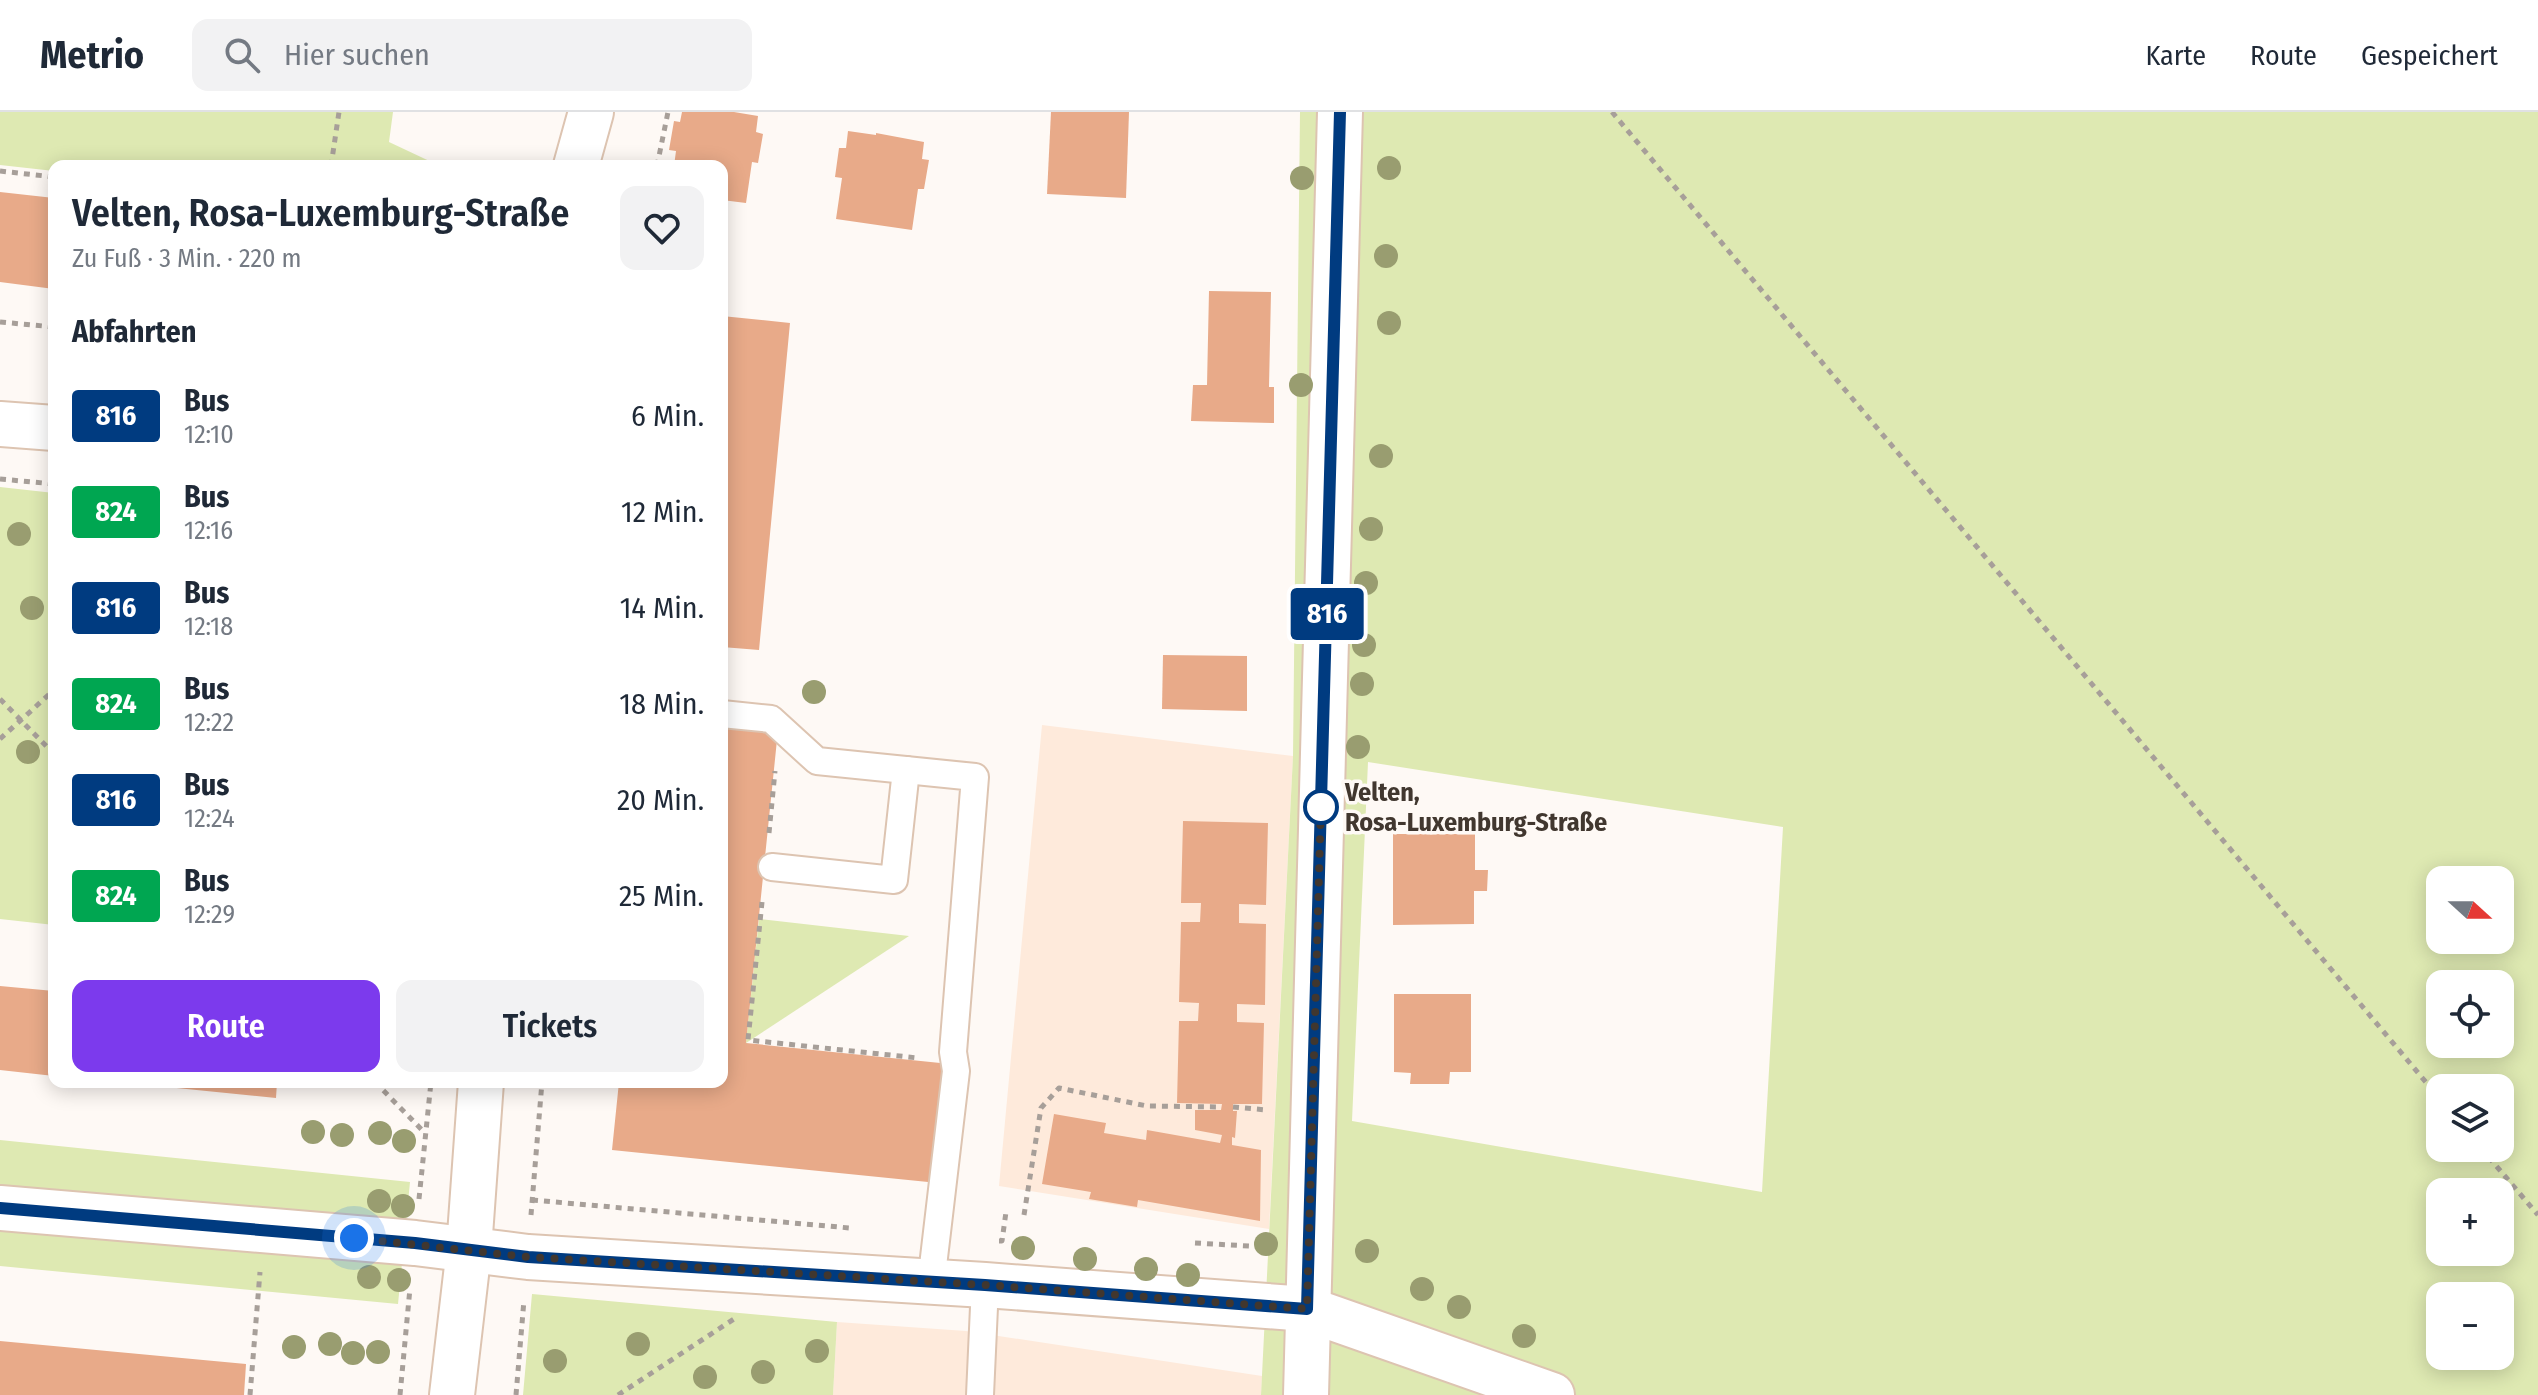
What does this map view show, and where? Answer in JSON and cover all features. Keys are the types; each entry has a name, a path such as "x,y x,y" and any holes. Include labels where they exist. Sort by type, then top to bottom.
{"street":[{"path":"578,160 591,112"},
{"path":"1306,1395 1340,112"},
{"path":"0,424 48,428"},
{"path":"452,1395 469,1249 481,1088"},
{"path":"0,1208 469,1249 528,1257 985,1285 1307,1309 1552,1395"}],"lane":[{"path":"728,715 771,719 817,761 975,777 953,1052 956,1071 931,1283"},
{"path":"772,867 894,880 906,770"},
{"path":"980,1395 985,1285"}],"path":[{"path":"332,160 339,112"},
{"path":"658,160 668,112"},
{"path":"1612,112 2426,1082"},
{"path":"0,171 48,176"},
{"path":"0,322 48,326"},
{"path":"0,479 48,483"},
{"path":"0,739 48,695"},
{"path":"0,699 48,748"},
{"path":"768,837 776,759"},
{"path":"762,900 748,1040 921,1058"},
{"path":"381,1088 426,1134"},
{"path":"1024,1215 1041,1108 1059,1088 1147,1106 1221,1107"},
{"path":"2493,1162 2538,1215"},
{"path":"532,1200 858,1228"},
{"path":"936,1235 1002,1241 1006,1212"},
{"path":"250,1395 264,1230"},
{"path":"1195,1243 1309,1249"},
{"path":"618,1395 800,1276"}],"shaded area":[{"path":"1042,725 1293,756 1269,1229 999,1186"},
{"path":"837,1322 966,1331 1262,1376 1261,1395 833,1395"}],"green space":[{"path":"0,112 393,112 389,142 427,160 48,160 48,170 0,165"},
{"path":"1300,112 2538,112 2538,1395 1261,1395 1293,756","holes":["1368,762 1783,827 1762,1192 1352,1121"]},
{"path":"0,487 48,492 48,924 0,919"},
{"path":"759,919 909,936 746,1043"},
{"path":"0,1140 410,1182 398,1304 0,1266"},
{"path":"532,1294 837,1322 833,1395 523,1395"}],"building":[{"path":"682,112 734,112 758,116 756,132 763,134 758,163 752,162 746,203 728,201 728,160 675,160 676,151 669,150 674,121 680,122"},
{"path":"1051,112 1129,112 1126,198 1047,194"},
{"path":"848,131 924,142 922,159 929,160 924,189 918,189 912,230 836,219 842,178 835,177 839,148 846,148"},
{"path":"0,192 48,197 48,288 0,282"},
{"path":"1209,291 1271,292 1269,387 1274,387 1274,423 1191,421 1193,385 1207,385"},
{"path":"728,317 790,323 759,650 728,647"},
{"path":"1163,655 1247,656 1247,711 1162,709"},
{"path":"728,726 778,730 746,1043 950,1064 938,1183 612,1150 618,1088 728,1088"},
{"path":"1183,821 1268,823 1266,905 1239,904 1239,923 1266,924 1265,1005 1237,1004 1237,1022 1264,1023 1262,1104 1233,1104 1233,1111 1237,1111 1235,1138 1232,1137 1232,1145 1261,1150 1260,1221 1138,1200 1137,1207 1089,1199 1091,1192 1042,1184 1054,1114 1106,1123 1104,1133 1146,1140 1147,1130 1220,1143 1222,1135 1195,1130 1195,1110 1221,1110 1222,1104 1177,1103 1179,1021 1198,1021 1199,1003 1179,1002 1181,922 1200,922 1201,903 1181,903"},
{"path":"1393,834 1475,834 1475,870 1488,870 1487,891 1474,891 1474,924 1393,925"},
{"path":"0,986 48,990 48,1075 0,1070"},
{"path":"1394,994 1471,994 1471,1072 1450,1072 1449,1084 1410,1084 1411,1073 1394,1072"},
{"path":"177,1088 277,1088 276,1098"},
{"path":"0,1341 246,1364 244,1395 0,1395"}],"bus line":[{"name":"816","path":"0,1208 415,1243 528,1257 985,1285 1307,1309 1340,112"}],"place":[{"name":"Velten, Rosa-Luxemburg-Straße","path":"1321,807"}],"route":[{"path":"354,1238 528,1257 985,1285 1307,1309 1321,803 1321,807"}]}
